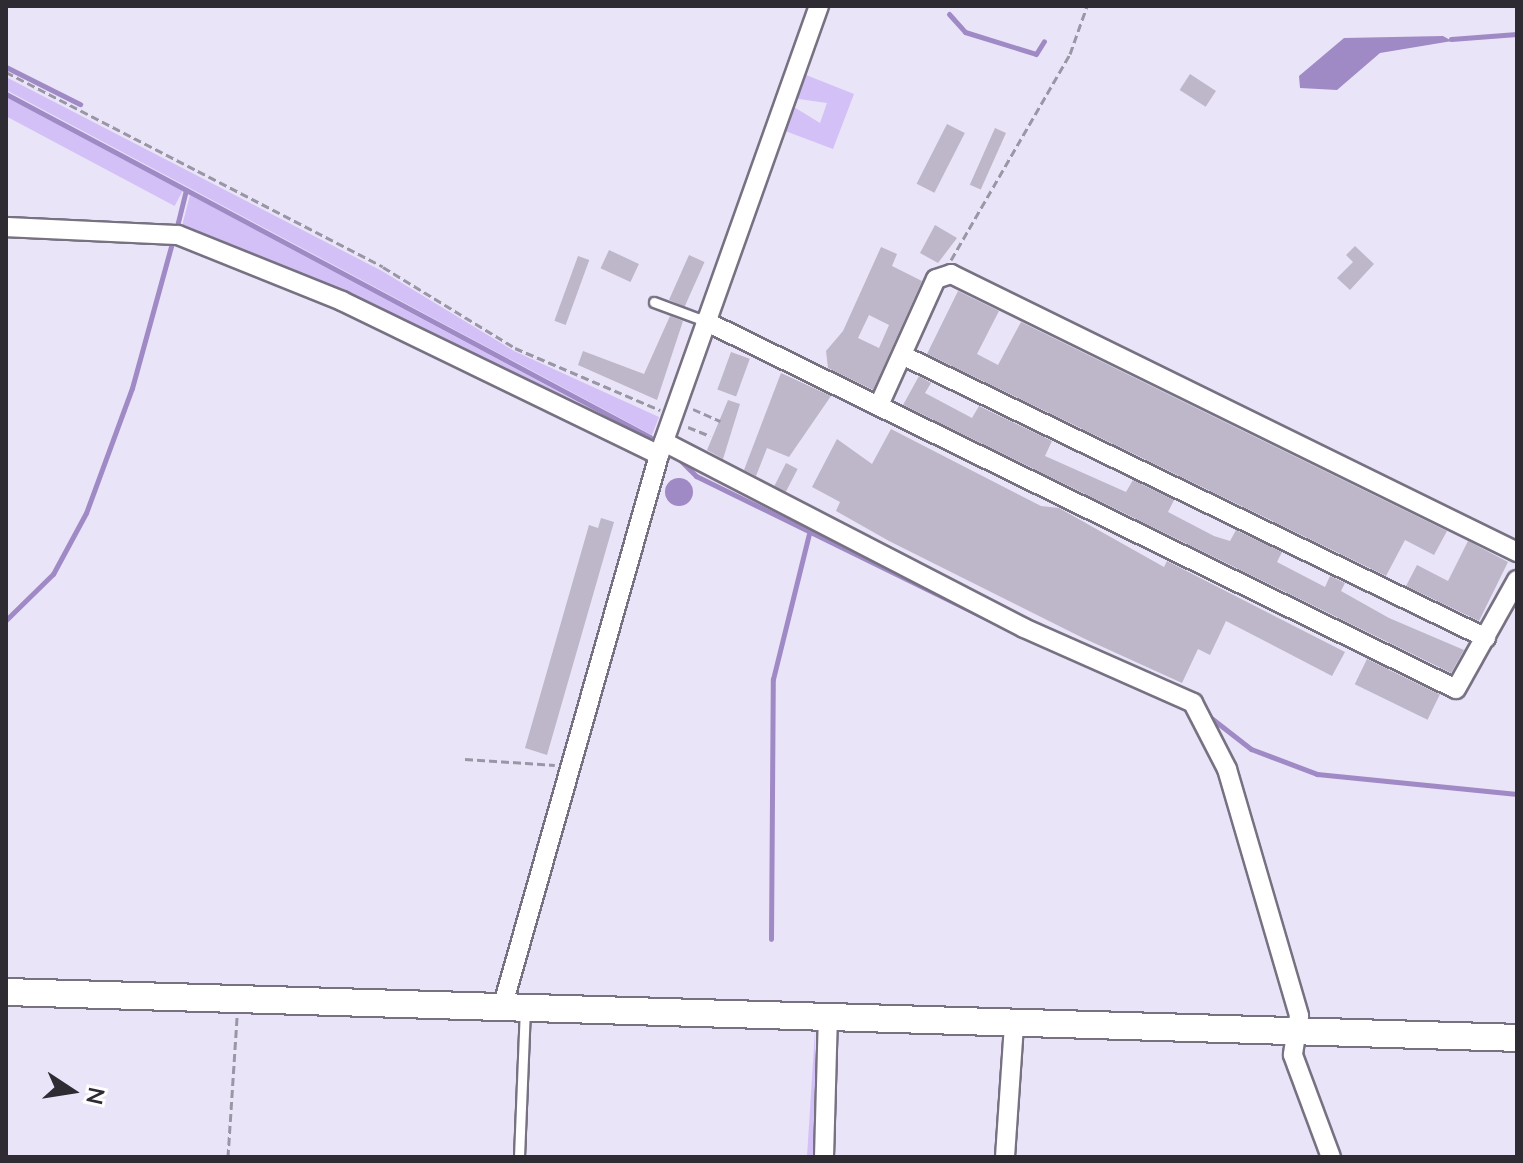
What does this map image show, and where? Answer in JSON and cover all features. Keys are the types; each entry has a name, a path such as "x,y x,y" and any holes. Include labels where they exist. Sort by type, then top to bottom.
{"main road":[{"path":"6,992 1517,1038"}],"street":[{"path":"514,1009 566,766 662,448 819,6"},
{"path":"6,227 178,235 342,301 662,448 1024,628 1193,703 1227,769 1298,1032 1293,1055 1331,1157"},
{"path":"879,405 942,273 1517,552"},
{"path":"705,321 1456,689 1517,580"},
{"path":"902,355 1486,638"},
{"path":"824,1157 828,1018"},
{"path":"1005,1157 1014,1024"}],"lane":[{"path":"654,302 705,321"},
{"path":"514,1009 519,1157"}],"path":[{"path":"942,273 1070,54 1087,6"},
{"path":"6,72 383,267 515,348 675,413 710,436"},
{"path":"675,413 720,421"},
{"path":"465,759 566,766"},
{"path":"228,1157 238,1000"}],"shaded area":[{"path":"1443,36 1452,41 1380,53 1337,90 1300,88 1299,76 1344,38"},
{"path":"801,73 854,94 833,149 780,129 789,104 820,123 827,103 792,98"},
{"path":"6,77 382,271 514,351 659,417 652,435 6,90"},
{"path":"6,97 183,191 175,206 6,116"},
{"path":"190,195 649,440 647,444 181,230"},
{"path":"679,478 689,482 693,492 689,502 679,506 669,502 665,492 669,482"},
{"path":"815,1031 818,1157 807,1157"}],"building":[{"path":"1190,74 1216,91 1206,107 1180,90"},
{"path":"947,124 965,133 934,193 917,184"},
{"path":"995,128 1006,133 981,190 970,185"},
{"path":"935,225 957,238 938,263 920,253"},
{"path":"1355,246 1374,264 1350,290 1337,278 1353,262 1346,255"},
{"path":"881,247 897,254 892,266 922,281 873,390 828,368 826,351 843,331","holes":["869,315 889,325 879,348 858,338"]},
{"path":"609,250 639,264 630,282 601,268"},
{"path":"689,255 705,262 685,307 669,300"},
{"path":"578,256 589,260 566,325 554,321"},
{"path":"958,291 999,311 977,354 998,365 1021,322 1447,531 1434,555 1405,540 1386,576 927,354"},
{"path":"670,316 683,321 657,400 578,365 583,351 644,374"},
{"path":"731,352 750,359 736,396 717,390"},
{"path":"781,373 831,396 789,457 767,448 756,476 744,470"},
{"path":"919,376 931,383 925,393 972,418 979,406 1052,441 1045,456 1126,492 1133,480 1174,500 1168,512 1214,536 1230,541 1236,530 1282,552 1277,562 1325,587 1330,576 1345,583 1341,591 1389,618 1464,650 1451,673 903,405"},
{"path":"728,400 740,404 723,459 707,450"},
{"path":"891,429 1041,506 1059,508 1164,567 1167,561 1345,652 1332,676 1226,621 1210,655 1198,649 1182,683 1083,638 889,541 836,511 840,502 812,487 837,439 872,464"},
{"path":"786,463 798,469 786,492 774,486"},
{"path":"601,518 614,522 547,755 525,748 589,525 598,528"},
{"path":"1468,541 1508,562 1479,621 1406,586 1417,565 1448,581"},
{"path":"1367,659 1440,695 1428,720 1355,684"}],"waterway":[{"path":"949,14 965,32 1036,54 1044,41"},
{"path":"1451,39 1517,34"},
{"path":"6,67 80,104"},
{"path":"6,94 650,437"},
{"path":"176,230 186,190"},
{"path":"6,620 53,574 86,513 132,388 173,239"},
{"path":"677,457 696,476 1008,629"},
{"path":"771,939 773,679 809,534"},
{"path":"1206,714 1251,749 1317,774 1517,794"}]}
